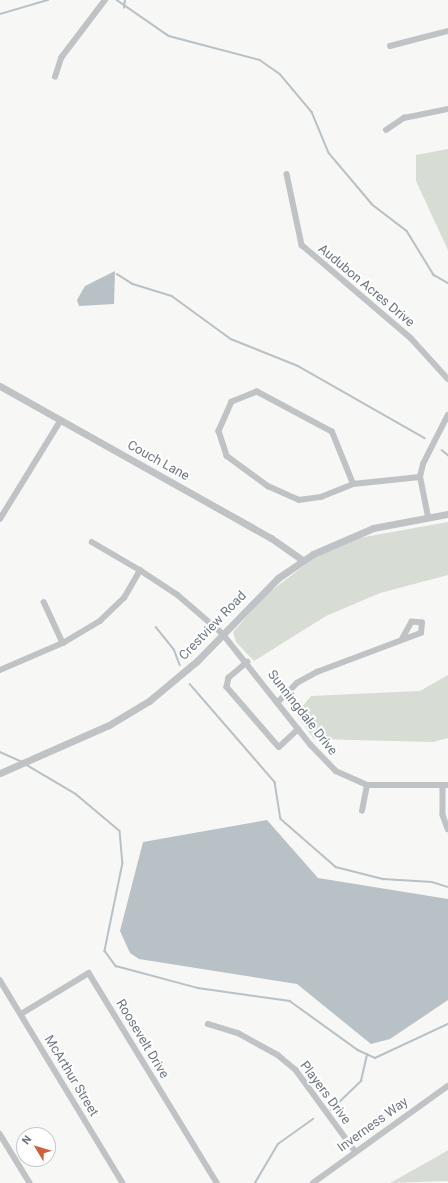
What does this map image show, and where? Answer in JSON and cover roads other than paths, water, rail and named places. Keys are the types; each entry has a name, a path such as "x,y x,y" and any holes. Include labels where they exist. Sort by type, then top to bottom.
{"street":[{"path":"55,77 61,58 105,0"},
{"path":"390,46 448,31"},
{"path":"386,130 404,118 448,108"},
{"name":"Audubon Acres Drive","path":"287,174 302,245 411,338 448,380"},
{"name":"Couch Lane","path":"0,386 271,538 302,560"},
{"path":"353,484 332,432 257,392 232,402 219,431 227,456 236,464 299,500 321,497 353,484 420,477"},
{"path":"428,517 420,477 422,464 448,415"},
{"path":"0,519 61,420"},
{"name":"Crestview Road","path":"0,773 109,725 149,701 176,681 273,583 302,560 373,528 448,514"},
{"name":"Sunningdale Drive","path":"92,542 140,570 178,595 223,634 248,662 277,703 298,729 336,771 367,785 446,785"},
{"path":"0,670 63,643 117,606 140,570"},
{"path":"44,602 63,643"},
{"path":"277,703 297,684 317,672 403,638"},
{"path":"248,662 229,678 227,687 279,747 298,729"},
{"path":"362,811 367,785"},
{"path":"446,785 443,815 448,829"},
{"name":"Roosevelt Drive","path":"21,1014 88,973 217,1183"},
{"name":"McArthur Street","path":"0,980 123,1183"},
{"name":"Players Drive","path":"208,1024 238,1033 284,1060 296,1070 355,1151"},
{"name":"Inverness Way","path":"312,1183 448,1086"},
{"path":"0,1134 30,1183"}],"waterway":[{"path":"0,14 48,0"},
{"path":"117,0 169,36 260,60 280,74 312,112 329,153 373,205 407,231 434,275 448,283"},
{"path":"124,8 125,0"},
{"path":"117,274 133,284 172,296 231,339 298,366 425,438"},
{"path":"442,450 448,455"},
{"path":"156,627 174,649 180,665"},
{"path":"190,684 275,782 281,819 336,867 383,879 432,882 448,887"},
{"path":"0,752 22,762"},
{"path":"25,764 76,794 120,831 123,863 105,951 116,966 198,988 290,1001 358,1050 375,1058 448,1024"},
{"path":"331,1110 361,1081 367,1055"},
{"path":"255,1183 278,1144 313,1119"}]}
